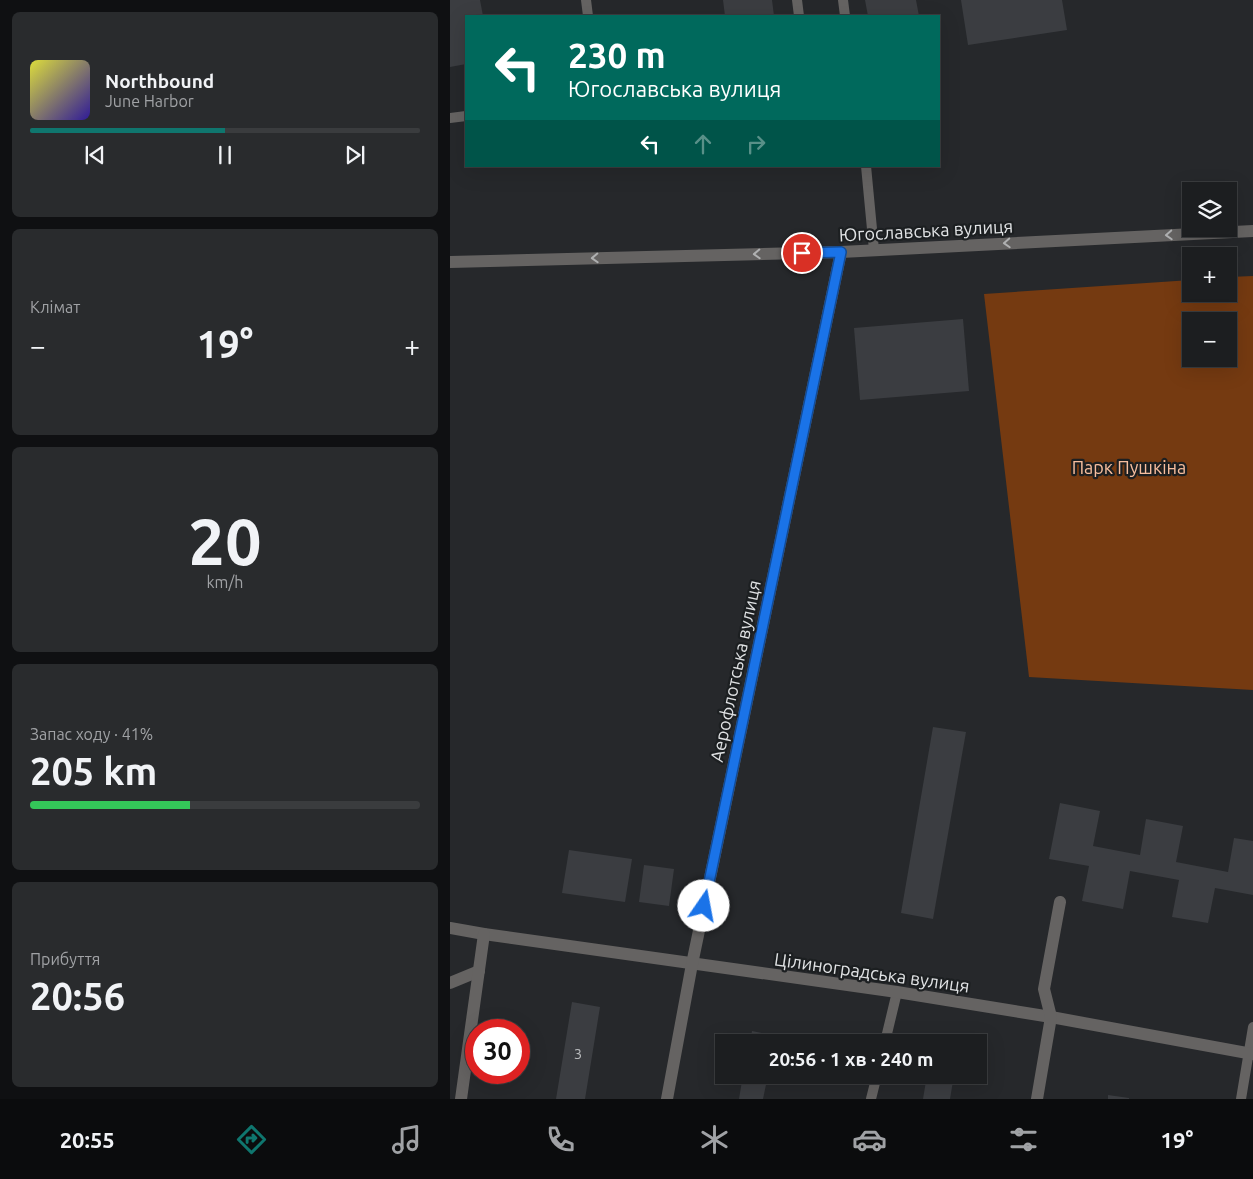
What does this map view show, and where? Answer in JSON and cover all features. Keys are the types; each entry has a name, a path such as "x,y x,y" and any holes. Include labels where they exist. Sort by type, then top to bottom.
{"street":[{"name":"Югославська вулиця","path":"450,262 841,252 1253,231"},
{"name":"Аерофлотська вулиця","path":"667,1099 692,964 841,252"},
{"path":"1037,1099 1051,1017 1044,990 1060,902"},
{"name":"Цілиноградська вулиця","path":"450,928 897,992 1051,1017 1251,1054"},
{"path":"460,1099 484,934"},
{"path":"450,983 479,971"}],"lane":[{"path":"586,0 588,15"},
{"path":"797,0 799,15"},
{"path":"843,0 845,15"},
{"path":"450,118 465,116"},
{"path":"866,167 874,250"},
{"path":"887,1034 897,992"},
{"path":"1241,1099 1251,1054 1253,1027"},
{"path":"871,1099 875,1084"}],"green space":[{"name":"Парк Пушкіна","path":"1253,276 1253,690 1029,677 984,294 1182,281 1182,302 1237,302 1237,277"}],"building":[{"path":"450,0 480,0 483,15 465,15 465,64 450,67"},
{"path":"723,0 772,0 774,15 725,15"},
{"path":"865,0 916,0 919,15 868,15"},
{"path":"961,0 1062,0 1067,30 968,45"},
{"path":"963,319 969,391 860,400 854,328"},
{"path":"933,727 966,732 933,919 901,913"},
{"path":"1060,803 1100,811 1093,846 1140,855 1146,819 1183,826 1176,862 1228,872 1234,838 1253,841 1253,895 1215,888 1208,923 1172,917 1179,880 1130,871 1123,909 1082,901 1089,866 1049,859"},
{"path":"569,850 632,859 625,902 562,893"},
{"path":"644,865 674,869 669,906 639,902"},
{"path":"572,1002 600,1007 585,1099 556,1099"},
{"path":"752,1031 766,1034 751,1034"},
{"path":"742,1084 766,1084 763,1099 739,1099"},
{"path":"926,1084 952,1084 950,1099 923,1099"},
{"path":"1108,1095 1129,1098 1129,1099 1108,1099"}],"route":[{"path":"704,906 841,252 802,253"}]}
